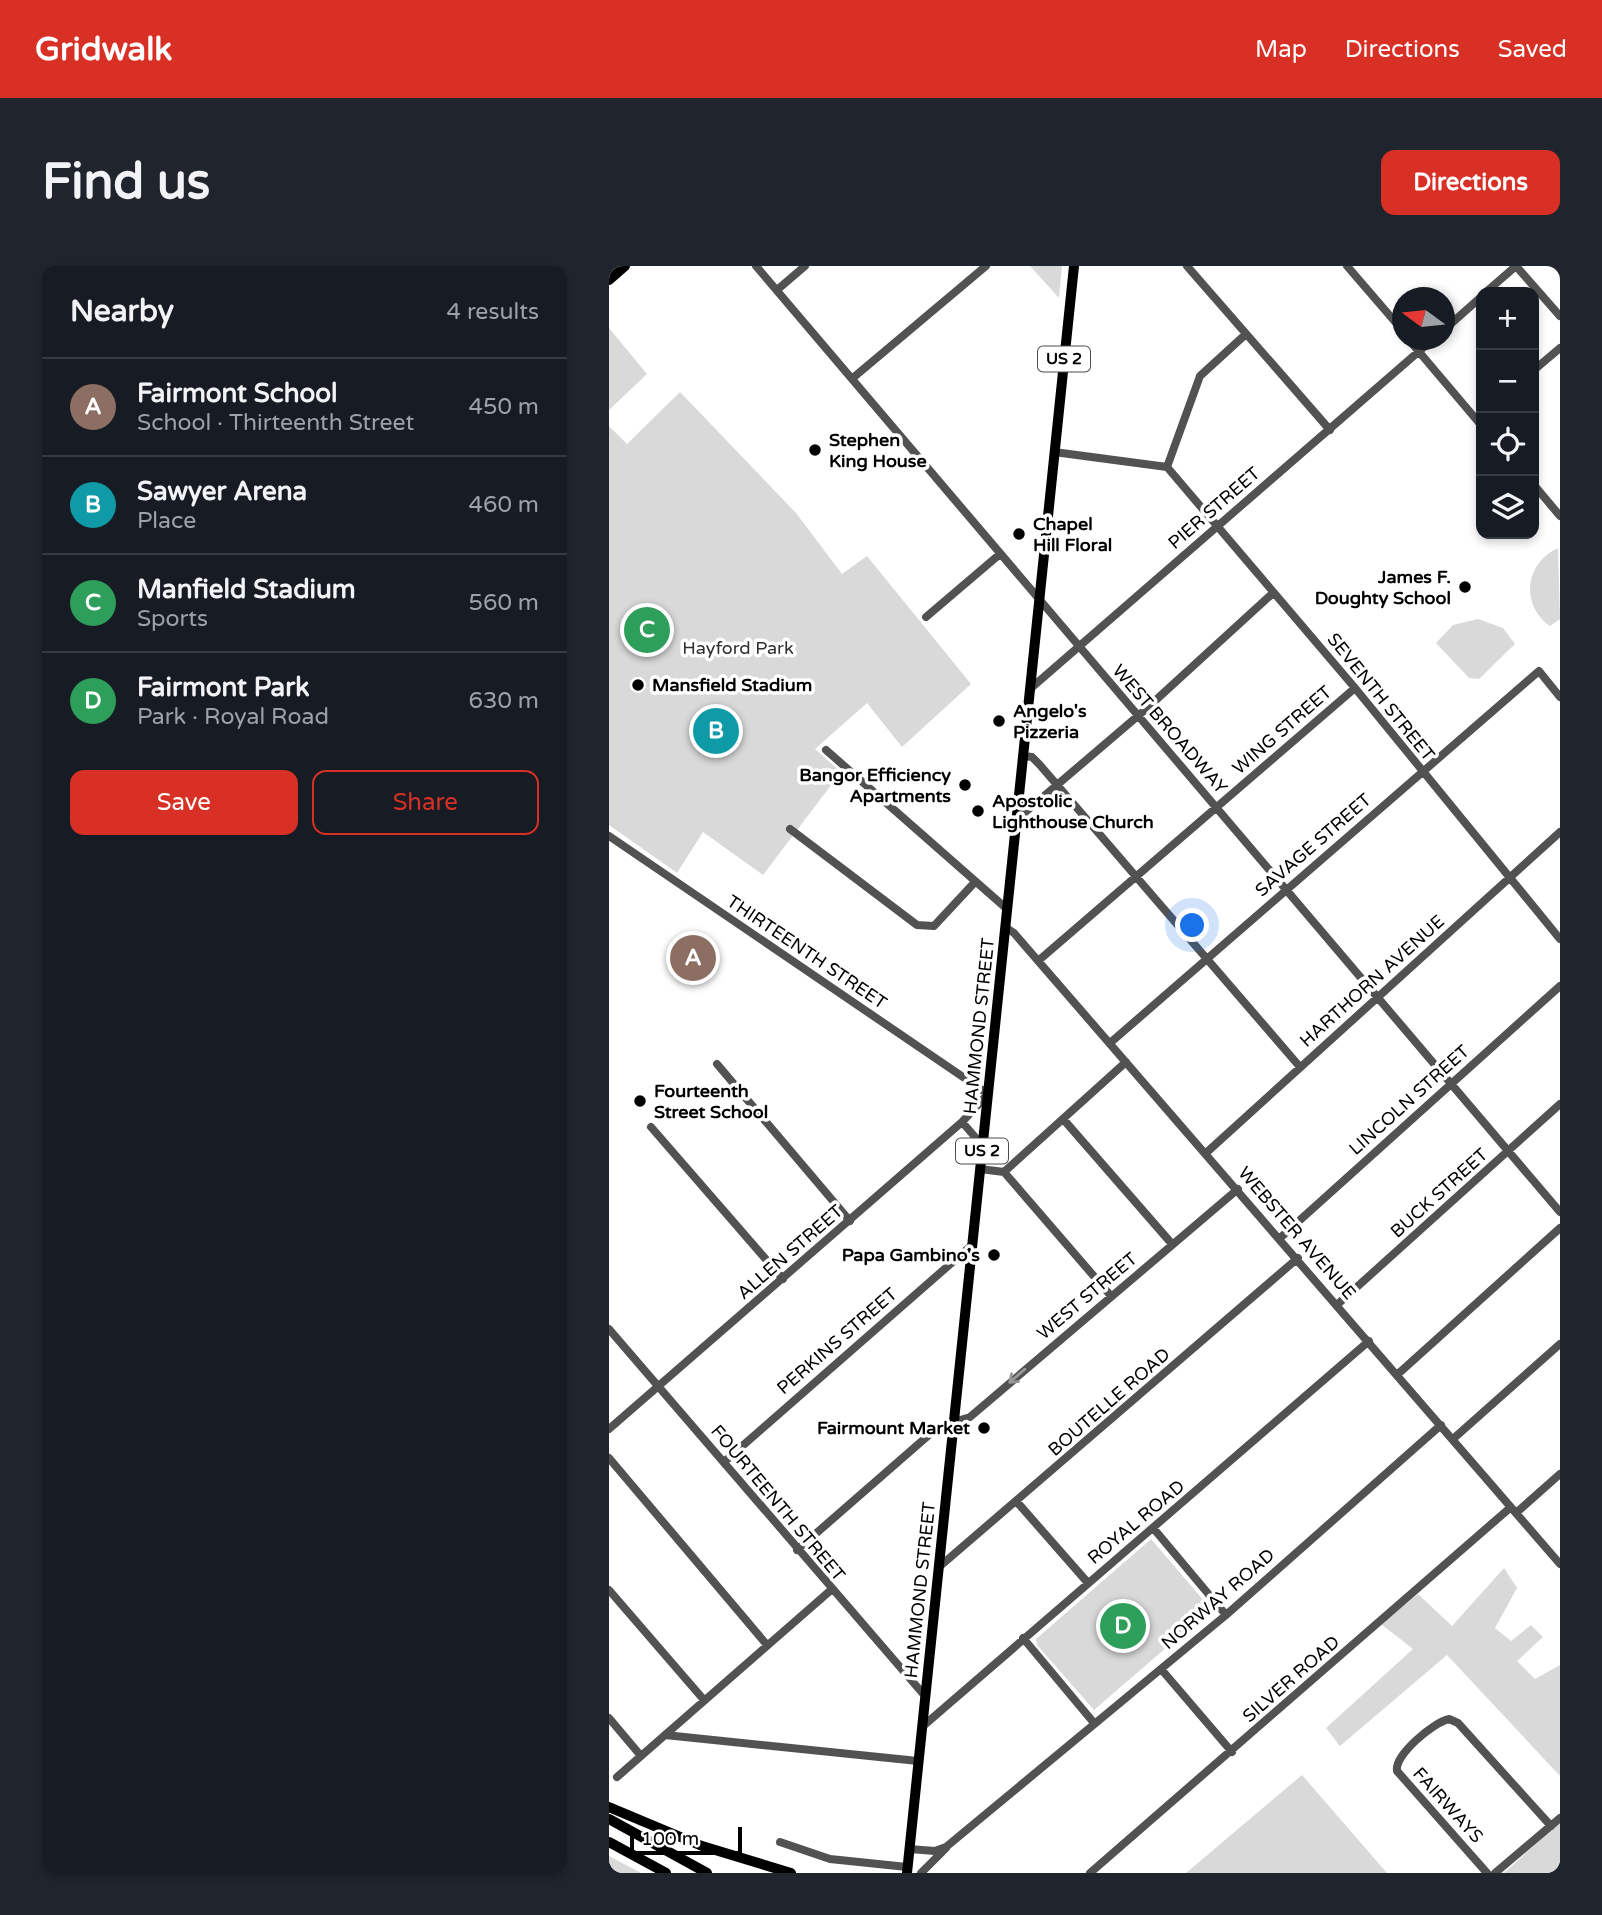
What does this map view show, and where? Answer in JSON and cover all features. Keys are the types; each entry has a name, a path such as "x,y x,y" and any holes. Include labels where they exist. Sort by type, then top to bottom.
{"highway":[{"path":"609,1807 702,1846 791,1873"},
{"path":"609,1819 707,1873"},
{"path":"610,1842 653,1873"},
{"path":"610,1842 666,1873"}],"main road":[{"path":"609,280 625,266"},
{"name":"HAMMOND STREET","path":"907,1870 1074,266"}],"street":[{"name":"WEST BROADWAY","path":"756,266 854,377 1039,602 1560,1212"},
{"path":"777,290 805,266"},
{"path":"854,377 986,266"},
{"path":"1187,266 1330,430"},
{"path":"1347,266 1392,319"},
{"path":"1492,287 1516,266 1560,316"},
{"path":"1455,319 1476,301"},
{"path":"1055,452 1167,467 1200,376 1246,334"},
{"path":"1539,366 1560,348"},
{"path":"1419,351 1476,415"},
{"name":"PIER STREET","path":"1030,689 1419,351"},
{"name":"SEVENTH STREET","path":"1167,467 1355,688 1560,939"},
{"path":"1539,491 1560,516"},
{"path":"1551,505 1559,499"},
{"path":"926,617 1000,554"},
{"path":"1016,820 1138,716 1273,593"},
{"name":"SAVAGE STREET","path":"1110,1043 1539,671 1560,697"},
{"name":"WING STREET","path":"1038,961 1355,688"},
{"path":"826,750 1007,909"},
{"path":"1023,756 1032,757 1300,1068"},
{"path":"790,829 916,925 934,926 975,882"},
{"name":"HARTHORN AVENUE","path":"1206,1153 1560,832"},
{"name":"THIRTEENTH STREET","path":"609,836 988,1094"},
{"name":"WEBSTER AVENUE","path":"1005,927 1238,1189 1560,1564"},
{"name":"LINCOLN STREET","path":"1280,1238 1560,986"},
{"path":"1004,1172 1064,1121 1126,1062"},
{"path":"717,1064 850,1221"},
{"name":"ALLEN STREET","path":"609,1429 963,1122 988,1094"},
{"name":"BUCK STREET","path":"1338,1304 1560,1104"},
{"path":"1064,1121 1172,1244"},
{"path":"963,1122 982,1146"},
{"path":"651,1127 783,1279"},
{"path":"980,1169 1004,1172 1111,1296"},
{"name":"WEST STREET","path":"797,1550 938,1427 970,1417 1238,1189"},
{"path":"1398,1374 1560,1228"},
{"name":"PERKINS STREET","path":"724,1462 972,1245"},
{"name":"BOUTELLE ROAD","path":"939,1567 1298,1258"},
{"name":"FOURTEENTH STREET","path":"609,1329 925,1696"},
{"name":"ROYAL ROAD","path":"922,1727 1369,1341"},
{"path":"1453,1439 1560,1344"},
{"name":"NORWAY ROAD","path":"921,1873 946,1847 1226,1615 1441,1424"},
{"path":"609,1458 767,1645"},
{"name":"SILVER ROAD","path":"1090,1873 1514,1510 1560,1474"},
{"path":"1017,1502 1088,1583"},
{"path":"1153,1529 1226,1615"},
{"path":"609,1590 704,1700"},
{"path":"617,1777 831,1590"},
{"path":"1023,1638 1094,1723"},
{"path":"1161,1670 1233,1752"},
{"path":"609,1718 641,1756"},
{"name":"FAIRWAYS","path":"1487,1873 1397,1771 1401,1755 1439,1722 1449,1719 1458,1723 1551,1826"},
{"path":"665,1735 918,1761"},
{"path":"1495,1873 1560,1818"},
{"path":"780,1842 829,1859 907,1870"},
{"path":"909,1849 933,1852 946,1847"}],"green space":[{"path":"1030,266 1062,266 1059,298"},
{"path":"609,328 647,374 609,410"},
{"name":"Hayford Park","path":"680,392 796,513 842,574 867,556 971,684 902,747 867,703 815,749 841,772 763,875 703,832 677,873 609,825 609,426 627,444"},
{"path":"1558,548 1560,619 1550,626 1534,607 1530,585 1539,564"},
{"path":"1478,619 1503,628 1515,644 1479,679 1469,678 1436,643 1453,625"},
{"path":"1151,1539 1211,1609 1094,1710 1037,1645 1036,1639"},
{"path":"1504,1568 1517,1588 1495,1628 1511,1641 1531,1625 1543,1637 1517,1661 1535,1679 1560,1665 1560,1776 1447,1655 1340,1746 1326,1728 1413,1649 1381,1624 1418,1594 1452,1626"},
{"path":"1302,1775 1387,1873 1186,1873"},
{"path":"1560,1822 1560,1873 1504,1873"},
{"path":"609,1856 641,1873 609,1873"}],"place":[{"name":"Stephen King House","path":"815,450"},
{"name":"Chapel Hill Floral","path":"1019,534"},
{"name":"James F. Doughty School","path":"1465,587"},
{"name":"Manfield Stadium","path":"647,630"},
{"name":"Mansfield Stadium","path":"638,685"},
{"name":"Angelo's Pizzeria","path":"999,721"},
{"name":"Sawyer Arena","path":"716,731"},
{"name":"Bangor Efficiency Apartments","path":"965,785"},
{"name":"Apostolic Lighthouse Church","path":"978,811"},
{"name":"Fairmont School","path":"693,958"},
{"name":"Fourteenth Street School","path":"640,1101"},
{"name":"Papa Gambino's","path":"994,1255"},
{"name":"Fairmount Market","path":"984,1428"},
{"name":"Fairmont Park","path":"1123,1626"}]}
